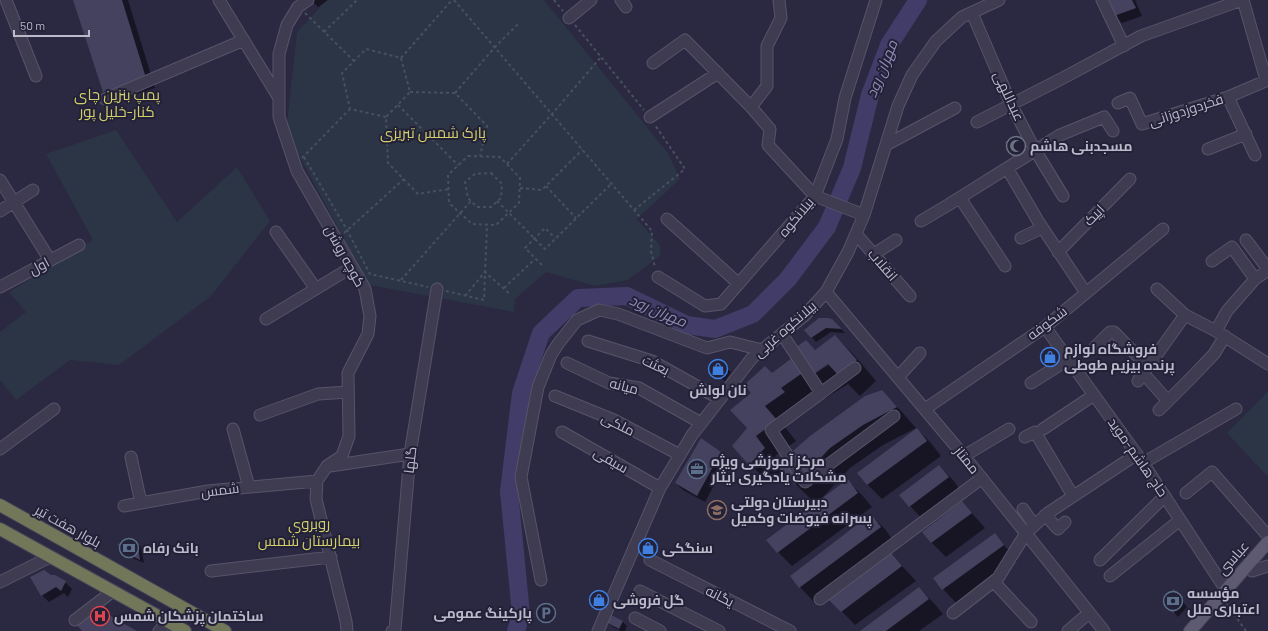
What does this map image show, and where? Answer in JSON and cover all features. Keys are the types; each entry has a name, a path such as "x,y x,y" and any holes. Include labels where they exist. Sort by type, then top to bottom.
{"highway":[{"name":"بلوار هفت تیر","path":"0,505 225,631"},
{"path":"0,529 185,631"}],"main road":[{"name":"عباسى","path":"1199,631 1268,542"},
{"name":"عباسى","path":"1190,631 1252,571 1268,552"}],"street":[{"path":"219,0 279,98"},
{"name":"کوچه روشن","path":"308,0 298,7 287,25 279,54 279,117 297,171 365,289 370,316 368,334 348,373 349,436 342,456 327,466 316,481"},
{"path":"569,18 591,0"},
{"path":"751,107 767,86 767,46 781,18 779,0"},
{"name":"بیلانکوه","path":"658,277 705,306 721,304 815,196 837,139 845,98 876,0"},
{"name":"بیلانکوه غربی","path":"598,631 660,488 692,435 752,358 804,316 826,292 848,252 864,214 898,106 912,75 936,41 962,17 999,0"},
{"path":"1102,0 1124,46"},
{"path":"977,122 1141,36 1242,0 1267,80"},
{"path":"4,3 36,76"},
{"name":"عبداللهی","path":"972,13 1011,104 1035,150 1063,196"},
{"path":"105,99 244,40"},
{"path":"653,63 685,40 751,107 770,129 768,145 815,196 864,214"},
{"path":"650,117 718,73"},
{"name":"فخردوزدوزانی","path":"1118,103 1130,98 1142,124 1228,97 1267,80"},
{"path":"1228,97 1255,155"},
{"path":"886,146 955,108"},
{"path":"921,221 1060,135 1104,117 1113,131"},
{"path":"1208,149 1246,134"},
{"path":"1007,168 1042,228 1086,293"},
{"name":"اپیک","path":"1058,252 1130,179"},
{"path":"0,180 50,260"},
{"path":"0,211 33,190"},
{"path":"960,198 1005,266"},
{"path":"667,219 739,284"},
{"path":"1021,238 1042,228"},
{"name":"شکوفه","path":"924,409 1046,327 1163,229"},
{"path":"276,232 316,289"},
{"name":"انقلاب","path":"856,234 910,296"},
{"path":"874,254 896,240"},
{"path":"1159,410 1214,354 1227,311 1255,279 1268,270 1246,240"},
{"name":"اول","path":"0,287 79,245"},
{"path":"1212,261 1232,247 1255,279"},
{"path":"266,320 352,267"},
{"path":"1156,288 1185,316 1220,334 1268,364"},
{"name":"گلها","path":"392,631 395,630 410,454 437,289"},
{"name":"ممتاز","path":"826,292 964,456 1104,631"},
{"path":"541,580 521,477 538,388 551,355 577,320 599,310 618,314 707,348 730,342 762,350"},
{"path":"1143,374 1185,316"},
{"name":"حاج هاشم-موید","path":"1046,327 1140,458 1180,520 1225,596"},
{"path":"1095,347 1110,332 1114,332 1143,374 1168,401"},
{"path":"782,334 821,393"},
{"name":"بعثت","path":"588,341 652,361 720,399"},
{"path":"898,377 920,353"},
{"path":"1031,383 1069,359"},
{"name":"میانه","path":"566,363 609,383 639,388 701,423"},
{"path":"855,368 771,430 805,482 894,416"},
{"path":"260,415 318,394 348,392"},
{"path":"1043,429 1094,395"},
{"name":"ملکی","path":"555,396 614,420 680,455"},
{"path":"0,449 54,409"},
{"path":"952,612 998,578 1026,533 1046,515 1073,496 1140,458 1236,409"},
{"path":"233,429 249,487"},
{"path":"964,456 1009,429"},
{"name":"سیفی","path":"562,432 660,488"},
{"path":"1025,437 1035,432 1073,496"},
{"path":"327,466 410,454"},
{"path":"131,457 141,503"},
{"path":"1186,493 1212,472 1268,536"},
{"path":"820,599 982,478"},
{"path":"316,481 316,499 331,557 347,631"},
{"name":"شمس","path":"124,506 208,491 316,481"},
{"path":"1100,560 1165,496"},
{"path":"1022,509 1034,525"},
{"path":"1046,515 1058,529 1065,522"},
{"path":"1110,576 1180,520"},
{"path":"0,582 50,557"},
{"path":"211,571 331,557"},
{"name":"یگانه","path":"650,560 790,631"},
{"path":"1252,571 1268,566"},
{"path":"994,582 1032,622"},
{"path":"75,620 113,591"},
{"path":"640,591 719,631"},
{"path":"1068,631 1089,612"},
{"path":"635,618 660,631"},
{"path":"159,631 168,622"}],"path":[{"path":"324,32 357,0"},
{"path":"401,58 453,0 495,47 652,232 651,251 658,277"},
{"path":"554,0 650,117 685,169 634,210"},
{"path":"298,7 354,61"},
{"path":"455,93 495,47 520,22"},
{"path":"350,109 342,73 366,49 401,58"},
{"path":"507,164 601,57"},
{"path":"401,58 410,92"},
{"path":"449,189 418,194 388,163 386,117 410,92 455,93 486,126 480,156"},
{"path":"398,105 458,166"},
{"path":"350,109 386,117"},
{"path":"295,165 350,109"},
{"path":"520,188 542,190 582,150"},
{"path":"304,156 347,230 370,274 484,300 487,225"},
{"path":"468,156 480,156 500,157 520,178 519,203 496,225 472,224 449,202 448,175 468,156"},
{"path":"491,173 502,184 501,198 491,207 477,207 471,201 468,198 466,182 475,174 491,173"},
{"path":"336,240 404,179"},
{"path":"497,201 546,249 555,238 612,184"},
{"path":"546,186 576,218"},
{"path":"400,280 471,201"},
{"path":"542,265 525,248 545,228 555,238"},
{"path":"504,288 536,259"},
{"path":"485,272 511,295"},
{"path":"465,296 485,272"},
{"path":"1225,596 1246,631"}],"shaded area":[{"name":"پارک شمس تبریزی","path":"327,0 544,0 668,153 680,179 637,219 660,245 660,256 628,280 595,286 546,272 515,299 514,312 364,284 347,245 286,131 297,32"},
{"path":"116,130 177,222 237,167 270,221 211,296 119,365 70,360 16,400 0,380 0,332 26,312 9,292 93,240 46,154"},
{"path":"1268,391 1268,474 1267,476 1227,433"}],"building":[{"path":"73,0 122,0 146,78 103,92"},
{"path":"1105,0 1132,0 1136,8 1114,16"},
{"name":"مسجدبنی هاشم","path":"1018,136 1026,151 1014,158 1005,142"},
{"path":"819,318 832,319 842,329 826,328 811,338 804,330"},
{"path":"835,335 857,360 839,376 828,364 806,379 801,374 781,388 785,392 765,406 777,420 756,436 765,448 749,465 732,446 747,428 730,410 751,393 744,385 765,366 772,373 792,358 788,353 806,340 815,350"},
{"name":"نان لواش","path":"716,361 727,367 720,377 710,372"},
{"path":"882,390 897,407 863,425 830,448 795,485 776,466 810,436 865,396"},
{"path":"917,428 927,441 867,485 857,473"},
{"name":"مرکز آموزشی ویژه مشکلات یادگیری ایثار","path":"701,438 721,452 697,496 675,483"},
{"path":"939,465 949,477 909,507 899,495"},
{"path":"848,479 858,493 777,553 766,540"},
{"path":"962,501 972,513 931,543 922,532"},
{"path":"871,514 881,527 799,588 790,576"},
{"path":"995,533 1004,545 942,590 933,578"},
{"name":"بانک رفاه","path":"137,541 140,560 124,552 117,544"},
{"name":"سنگکی","path":"645,541 654,547 651,554 641,549"},
{"path":"891,553 902,566 841,612 829,600"},
{"path":"44,570 51,575 55,575 66,581 61,591 56,587 41,596 30,577"},
{"path":"919,587 929,599 886,631 860,631"},
{"name":"مؤسسه اعتباری ملل","path":"1174,589 1183,602 1173,613 1163,601"},
{"name":"ساختمان پزشکان شمس","path":"98,609 137,631 82,631 76,624"},
{"path":"611,615 623,621 619,629 608,623"}],"waterway":[{"name":"مهران رود","path":"516,631 521,614 509,491 521,393 541,333 578,298 627,296 687,325 715,329 753,314 788,279 827,227 852,168 870,95 889,45 918,0"}],"place":[{"name":"مسجدبنی هاشم","path":"1016,146"},
{"name":"فروشگاه لوازم پرنده بیزیم طوطی","path":"1050,357"},
{"name":"نان لواش","path":"718,369"},
{"name":"مرکز آموزشی ویژه مشکلات یادگیری ایثار","path":"697,469"},
{"name":"دبیرستان دولتی پسرانه فیوضات وکمیل","path":"717,510"},
{"name":"بانک رفاه","path":"129,548"},
{"name":"سنگکی","path":"648,548"},
{"name":"گل فروشی","path":"599,600"},
{"name":"مؤسسه اعتباری ملل","path":"1173,601"},
{"name":"پارکینگ عمومی","path":"546,613"},
{"name":"ساختمان پزشکان شمس","path":"100,616"}],"district":[{"name":"پمپ بنزین چای کنار-خلیل پور","path":"117,104"},
{"name":"پارک شمس تبریزی","path":"433,133"},
{"name":"روبروی بیمارستان شمس","path":"309,532"}]}
